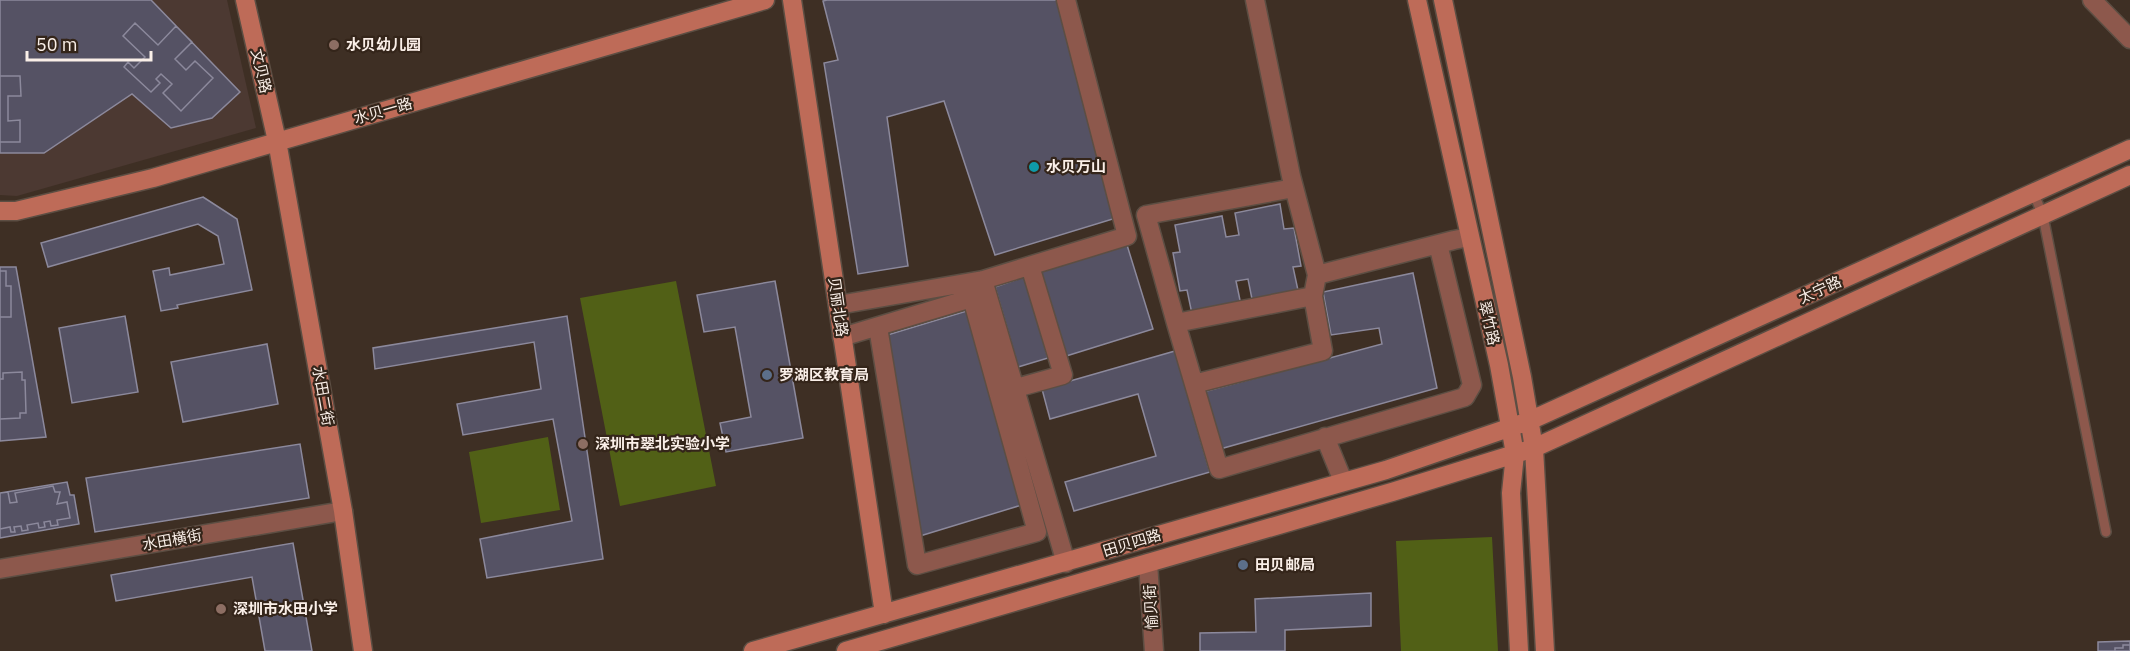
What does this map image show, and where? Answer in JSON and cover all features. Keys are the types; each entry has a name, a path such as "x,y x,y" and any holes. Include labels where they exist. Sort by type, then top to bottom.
{"main road":[{"name":"文贝路","path":"245,0 277,141"},
{"name":"水贝一路","path":"0,211 16,211 153,178 765,0"},
{"name":"贝丽北路","path":"792,0 884,614"},
{"name":"翠竹路","path":"1416,0 1499,364 1515,454 1511,493 1519,651"},
{"name":"翠竹路","path":"1443,0 1529,421 1533,448 1545,651"},
{"name":"水田二街","path":"277,141 343,511 363,651"},
{"name":"太宁路","path":"1510,428 2130,149"},
{"name":"太宁路","path":"1515,454 1533,448 2130,175"},
{"name":"田贝四路","path":"753,651 1386,470 1510,428"},
{"name":"田贝四路","path":"846,651 1515,454"},
{"path":"1386,470 1392,492"}],"street":[{"path":"838,305 983,280 1127,236 1066,0"},
{"path":"1194,384 1323,351 1313,296 1317,275 1294,188 1255,0"},
{"path":"2092,0 2130,39"},
{"path":"1294,188 1146,215 1218,469 1465,397 1472,385 1438,244"},
{"path":"1317,275 1469,237"},
{"path":"1016,388 1063,375 1030,266"},
{"path":"983,280 1066,562"},
{"path":"1176,323 1313,296"},
{"path":"842,337 972,298 1037,532 917,565 878,327"},
{"path":"1325,437 1343,481"},
{"name":"水田横街","path":"0,569 343,511"},
{"name":"愉贝街","path":"1149,563 1154,651"}],"lane":[{"path":"2034,194 2043,216 2106,532"}],"shaded area":[{"path":"0,0 227,0 256,128 17,196 0,195"}],"green space":[{"path":"676,281 716,486 620,506 580,298"},
{"path":"548,437 560,510 481,523 469,452"},
{"path":"1492,537 1498,651 1401,651 1396,541"}],"building":[{"path":"0,0 151,0 240,92 212,118 171,128 132,94 44,153 0,153"},
{"name":"水贝万山","path":"1058,0 1116,218 995,255 944,101 887,117 908,266 858,274 824,63 838,60 823,1"},
{"path":"135,23 158,45 176,26 192,42 175,59 186,70 195,61 213,78 181,111 163,93 172,84 161,74 156,79 160,83 151,92 124,67 128,62 134,68 145,57 123,36"},
{"path":"0,76 20,76 21,96 8,96 8,121 20,120 20,142 0,142"},
{"path":"203,197 237,219 252,290 177,305 178,308 161,311 153,271 169,268 170,275 224,264 218,236 198,224 48,267 41,243"},
{"path":"1280,204 1284,229 1294,228 1301,266 1293,267 1299,295 1253,304 1248,279 1236,281 1241,305 1192,314 1187,290 1180,291 1173,253 1180,252 1175,225 1222,216 1226,237 1239,235 1235,213"},
{"path":"1127,245 1153,329 1063,357 1037,272"},
{"path":"0,267 16,267 46,437 0,441"},
{"path":"0,271 6,271 6,286 11,286 11,317 0,317"},
{"path":"1413,273 1437,388 1220,449 1203,392 1382,344 1379,328 1331,335 1323,292"},
{"path":"1026,276 1048,358 1018,367 995,287"},
{"name":"罗湖区教育局","path":"775,281 803,438 726,452 720,423 751,417 735,327 704,332 697,295"},
{"path":"970,310 1025,504 920,536 884,336"},
{"path":"125,316 138,392 72,403 59,328"},
{"path":"567,316 603,559 487,578 480,539 572,521 553,419 463,435 457,404 541,389 534,342 375,369 373,348"},
{"path":"267,344 278,404 183,422 171,362"},
{"path":"1175,351 1210,472 1074,511 1065,482 1156,456 1138,394 1050,419 1042,389"},
{"path":"22,372 22,380 25,380 26,413 20,413 20,418 0,419 0,379 3,379 3,373"},
{"path":"300,444 309,498 95,532 86,478"},
{"path":"67,482 70,495 74,495 79,524 0,538 0,493"},
{"path":"53,486 55,492 60,492 57,504 67,502 70,518 57,520 58,525 51,526 50,521 44,522 45,527 39,528 38,523 27,525 28,530 22,531 21,526 14,527 15,532 11,532 10,527 0,529 0,493 8,492 10,503 17,502 15,493"},
{"path":"293,543 312,651 265,651 252,577 116,601 111,575"},
{"path":"1371,593 1371,626 1285,630 1285,651 1200,651 1200,633 1256,632 1255,599"},
{"path":"2130,641 2130,651 2098,651 2098,642"},
{"path":"2123,645 2130,645 2130,651 2115,651 2115,648 2123,648"}],"place":[{"name":"水贝幼儿园","path":"334,45"},
{"name":"水贝万山","path":"1034,167"},
{"name":"罗湖区教育局","path":"767,375"},
{"name":"深圳市翠北实验小学","path":"583,444"},
{"name":"田贝邮局","path":"1243,565"},
{"name":"深圳市水田小学","path":"221,609"}]}
